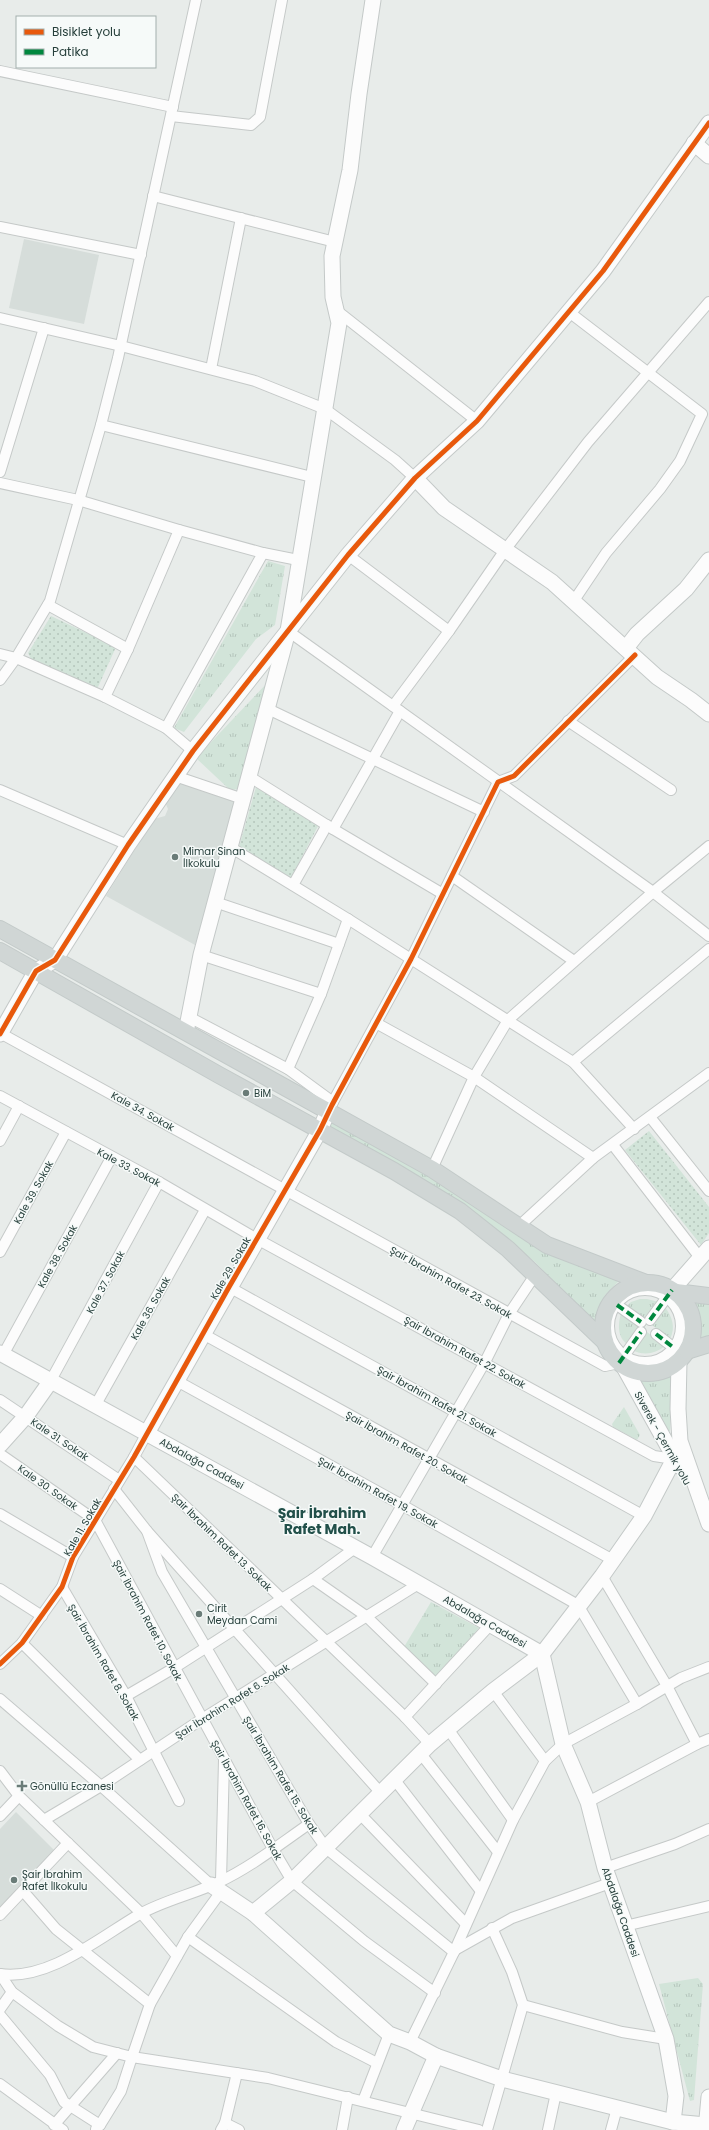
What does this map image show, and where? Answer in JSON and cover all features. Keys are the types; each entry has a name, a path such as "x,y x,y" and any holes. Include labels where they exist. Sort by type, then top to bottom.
{"main road":[{"path":"0,929 55,960 188,1025 331,1106 432,1169 518,1227 547,1244 646,1283 664,1286 685,1302 691,1313 693,1333 680,1354 664,1370 646,1373 622,1362 610,1354 605,1342 603,1330 608,1307 615,1297 634,1285 646,1283"},
{"path":"0,951 212,1071 320,1130 460,1211 508,1249 605,1342"},
{"path":"672,1293 709,1296"},
{"path":"680,1354 709,1344"}],"street":[{"path":"0,680 16,658 48,605 101,425 121,346 196,0"},
{"path":"0,72 172,112 251,125 260,117 282,0"},
{"path":"373,0 358,94 350,170 332,256 333,297 339,323 298,560 288,631 250,777 214,902 201,954 188,1025 288,1069 331,1106 411,959 498,782 514,776 568,722 630,652 637,634 686,589 709,560"},
{"path":"0,1033 36,970 55,960 128,845 193,751 348,555 415,478 477,421 603,271 709,123"},
{"path":"694,143 709,156"},
{"path":"153,196 335,242"},
{"path":"211,369 242,218"},
{"path":"0,227 140,255"},
{"path":"293,885 373,759 396,709 505,550 588,442 709,302"},
{"path":"336,310 477,421"},
{"path":"569,312 702,414 680,461 660,489 606,553 574,602"},
{"path":"0,318 121,346 255,381 325,409 395,460 444,508 552,582 657,677 709,714"},
{"path":"0,472 44,328"},
{"path":"101,425 312,477"},
{"path":"0,483 78,500 179,530 264,553 298,560"},
{"path":"105,697 128,649 179,530"},
{"path":"166,728 264,553"},
{"path":"348,555 449,631"},
{"path":"48,605 128,649"},
{"path":"288,631 653,892 709,936"},
{"path":"0,654 16,658 105,697 166,728 193,751"},
{"path":"268,710 484,812"},
{"path":"568,722 671,790"},
{"path":"175,776 243,799"},
{"path":"250,777 330,827 443,894"},
{"path":"0,790 128,845"},
{"path":"432,1169 474,1077 508,1020 653,892 709,846"},
{"path":"230,847 348,919 573,1062 634,1129"},
{"path":"452,876 574,961"},
{"path":"214,902 339,944"},
{"path":"288,1069 322,994 348,919"},
{"path":"573,1062 709,949"},
{"path":"201,954 322,994"},
{"path":"376,1023 474,1077 593,1158"},
{"name":"Kale 34. Sokak","path":"0,1033 285,1190"},
{"path":"518,1227 593,1158 613,1145 709,1073"},
{"name":"Kale 33. Sokak","path":"0,1096 111,1158 159,1182 257,1239"},
{"path":"0,1141 19,1106"},
{"name":"Kale 29. Sokak","path":"147,1433 320,1130 331,1106"},
{"path":"650,1117 709,1192"},
{"name":"Kale 39. Sokak","path":"0,1252 66,1132"},
{"path":"613,1145 705,1254 672,1293 645,1321 617,1304"},
{"name":"Kale 38. Sokak","path":"2,1354 111,1158"},
{"name":"Kale 37. Sokak","path":"50,1382 159,1182"},
{"name":"Şair İbrahim Rafet 23. Sokak","path":"285,1190 605,1366 622,1362"},
{"name":"Kale 36. Sokak","path":"95,1406 205,1210"},
{"name":"Şair İbrahim Rafet 22. Sokak","path":"257,1239 485,1362 654,1456 674,1459"},
{"path":"372,1556 485,1362 509,1314 535,1275"},
{"name":"Şair İbrahim Rafet 21. Sokak","path":"229,1287 644,1516"},
{"path":"622,1362 610,1336 609,1324 611,1313 617,1304 627,1295 638,1290 672,1293"},
{"path":"622,1362 641,1332"},
{"name":"Şair İbrahim Rafet 20. Sokak","path":"203,1334 613,1560"},
{"path":"656,1334 680,1354"},
{"name":"Abdalağa Caddesi","path":"2,1354 50,1382 147,1433 372,1556 542,1654 563,1744 588,1802 605,1868 666,2039 676,2096 673,2122"},
{"name":"Siverek - Çermik yolu","path":"680,1354 678,1409 680,1441 706,1508 709,1524"},
{"name":"Siverek - Çermik yolu","path":"622,1362 674,1459 706,1508"},
{"name":"Şair İbrahim Rafet 19. Sokak","path":"177,1381 402,1505 578,1605"},
{"path":"0,1445 26,1416 50,1382"},
{"name":"Kale 31. Sokak","path":"0,1400 26,1416 119,1480"},
{"name":"Kale 11. Sokak","path":"0,1664 22,1643 62,1587 73,1557 147,1433"},
{"path":"252,1913 292,1881 425,1749 492,1691 542,1654 578,1605 602,1576 644,1516 674,1459 680,1441"},
{"name":"Kale 30. Sokak","path":"0,1454 95,1520"},
{"name":"Şair İbrahim Rafet 13. Sokak","path":"134,1457 405,1717 425,1749 498,1852"},
{"path":"114,1489 148,1531 380,1792"},
{"path":"0,1514 73,1557"},
{"name":"Şair İbrahim Rafet 10. Sokak","path":"95,1520 202,1718"},
{"name":"Şair İbrahim Rafet 15. Sokak","path":"148,1531 162,1572 309,1824 326,1848 454,1951"},
{"path":"126,1696 207,1647 313,1578 355,1548"},
{"path":"602,1576 667,1686 696,1744"},
{"path":"313,1578 366,1616 436,1684"},
{"name":"Şair İbrahim Rafet 6. Sokak","path":"44,1820 101,1786 202,1718 328,1642 366,1616 420,1584"},
{"name":"Şair İbrahim Rafet 8. Sokak","path":"62,1587 126,1696 179,1801"},
{"path":"0,1589 42,1616"},
{"path":"578,1605 636,1704"},
{"path":"405,1717 491,1624"},
{"path":"22,1643 140,1760"},
{"path":"410,2042 435,1993 480,1890 513,1820 545,1761 563,1744 667,1686 709,1667"},
{"path":"492,1691 545,1761"},
{"path":"0,1699 217,1887 252,1913 389,2034 410,2042 436,2056 502,2079 673,2122 707,2127 709,2097"},
{"name":"Şair İbrahim Rafet 16. Sokak","path":"202,1718 292,1881 364,1941 435,1993"},
{"path":"448,1729 513,1820"},
{"path":"588,1802 696,1744 709,1739"},
{"path":"0,2015 50,2075 64,2102 98,2127 122,2091 150,2004 217,1887 224,1758"},
{"path":"0,1771 20,1796 142,1913 177,1956"},
{"path":"394,1779 480,1890"},
{"path":"0,1816 20,1796"},
{"path":"360,1814 466,1924"},
{"path":"0,1974 13,1976 53,1965 84,1950 142,1913 217,1887 309,1824"},
{"path":"605,1868 675,1844 709,1829"},
{"path":"0,1915 68,1843"},
{"path":"454,1951 512,1918 610,1883"},
{"path":"23,1891 56,1929 150,2004"},
{"path":"625,1926 709,1906"},
{"path":"487,2130 523,2005 512,1972 492,1928"},
{"path":"188,1937 336,2042 377,2063"},
{"path":"0,1974 12,1992 58,2026 93,2046 132,2057 268,2078 479,2130"},
{"path":"0,2009 12,1992"},
{"path":"523,2005 622,2032 666,2039"},
{"path":"363,2101 389,2034"},
{"path":"0,2084 58,2127 70,2105 117,2053"},
{"path":"404,2130 436,2056"},
{"path":"237,2073 223,2126 239,2130"},
{"path":"548,2130 556,2093"},
{"path":"342,2130 348,2097"},
{"path":"611,2130 617,2108"}],"shaded area":[{"path":"24,239 99,255 84,324 9,308"},
{"name":"Mimar Sinan İlkokulu","path":"179,781 236,802 195,945 106,896 154,819 165,816 168,809 165,802"},
{"name":"Şair İbrahim Rafet İlkokulu","path":"16,1812 56,1852 0,1909 0,1829"}],"green space":[{"path":"268,561 285,566 275,625 256,639 184,732 174,728"},
{"path":"51,616 116,647 98,687 91,688 31,659 28,653"},
{"path":"270,680 239,789 230,790 196,758"},
{"path":"256,787 318,826 291,878 239,847"},
{"path":"331,1123 340,1125 621,1279 605,1295 595,1324 535,1262 501,1235 331,1129"},
{"path":"649,1131 709,1207 709,1233 701,1245 625,1150"},
{"path":"689,1297 709,1300 709,1338 697,1343 697,1316"},
{"path":"640,1299 659,1302 646,1319 626,1307 631,1302"},
{"path":"665,1307 670,1315 673,1326 670,1339 652,1325"},
{"path":"621,1313 640,1327 627,1344 621,1338 619,1330"},
{"path":"647,1332 665,1346 657,1351 649,1353 641,1353 632,1350"},
{"path":"672,1371 670,1431 667,1432 633,1378 645,1378"},
{"path":"624,1407 640,1435 637,1440 613,1427 612,1424"},
{"path":"431,1602 479,1628 436,1678 404,1647"},
{"path":"698,1978 703,1984 694,2100 690,2101 659,1984"}],"marked path":[{"path":"650,1320 672,1290"},
{"path":"617,1305 641,1322"},
{"path":"619,1363 641,1332"},
{"path":"656,1334 674,1348"}],"cycle path":[{"path":"0,1034 36,971 55,960 128,845 193,751 348,555 415,478 477,421 603,271 709,123"},
{"path":"0,1664 22,1643 62,1587 73,1557 134,1457 229,1287 320,1130 411,959 498,782 514,776 635,655"}],"place":[{"name":"Mimar Sinan İlkokulu","path":"175,857"},
{"name":"BiM","path":"246,1093"},
{"name":"Cirit Meydan Cami","path":"199,1614"},
{"name":"Gönüllü Eczanesi","path":"22,1786"},
{"name":"Şair İbrahim Rafet İlkokulu","path":"14,1880"}],"district":[{"name":"Şair İbrahim Rafet Mah.","path":"322,1522"}]}
